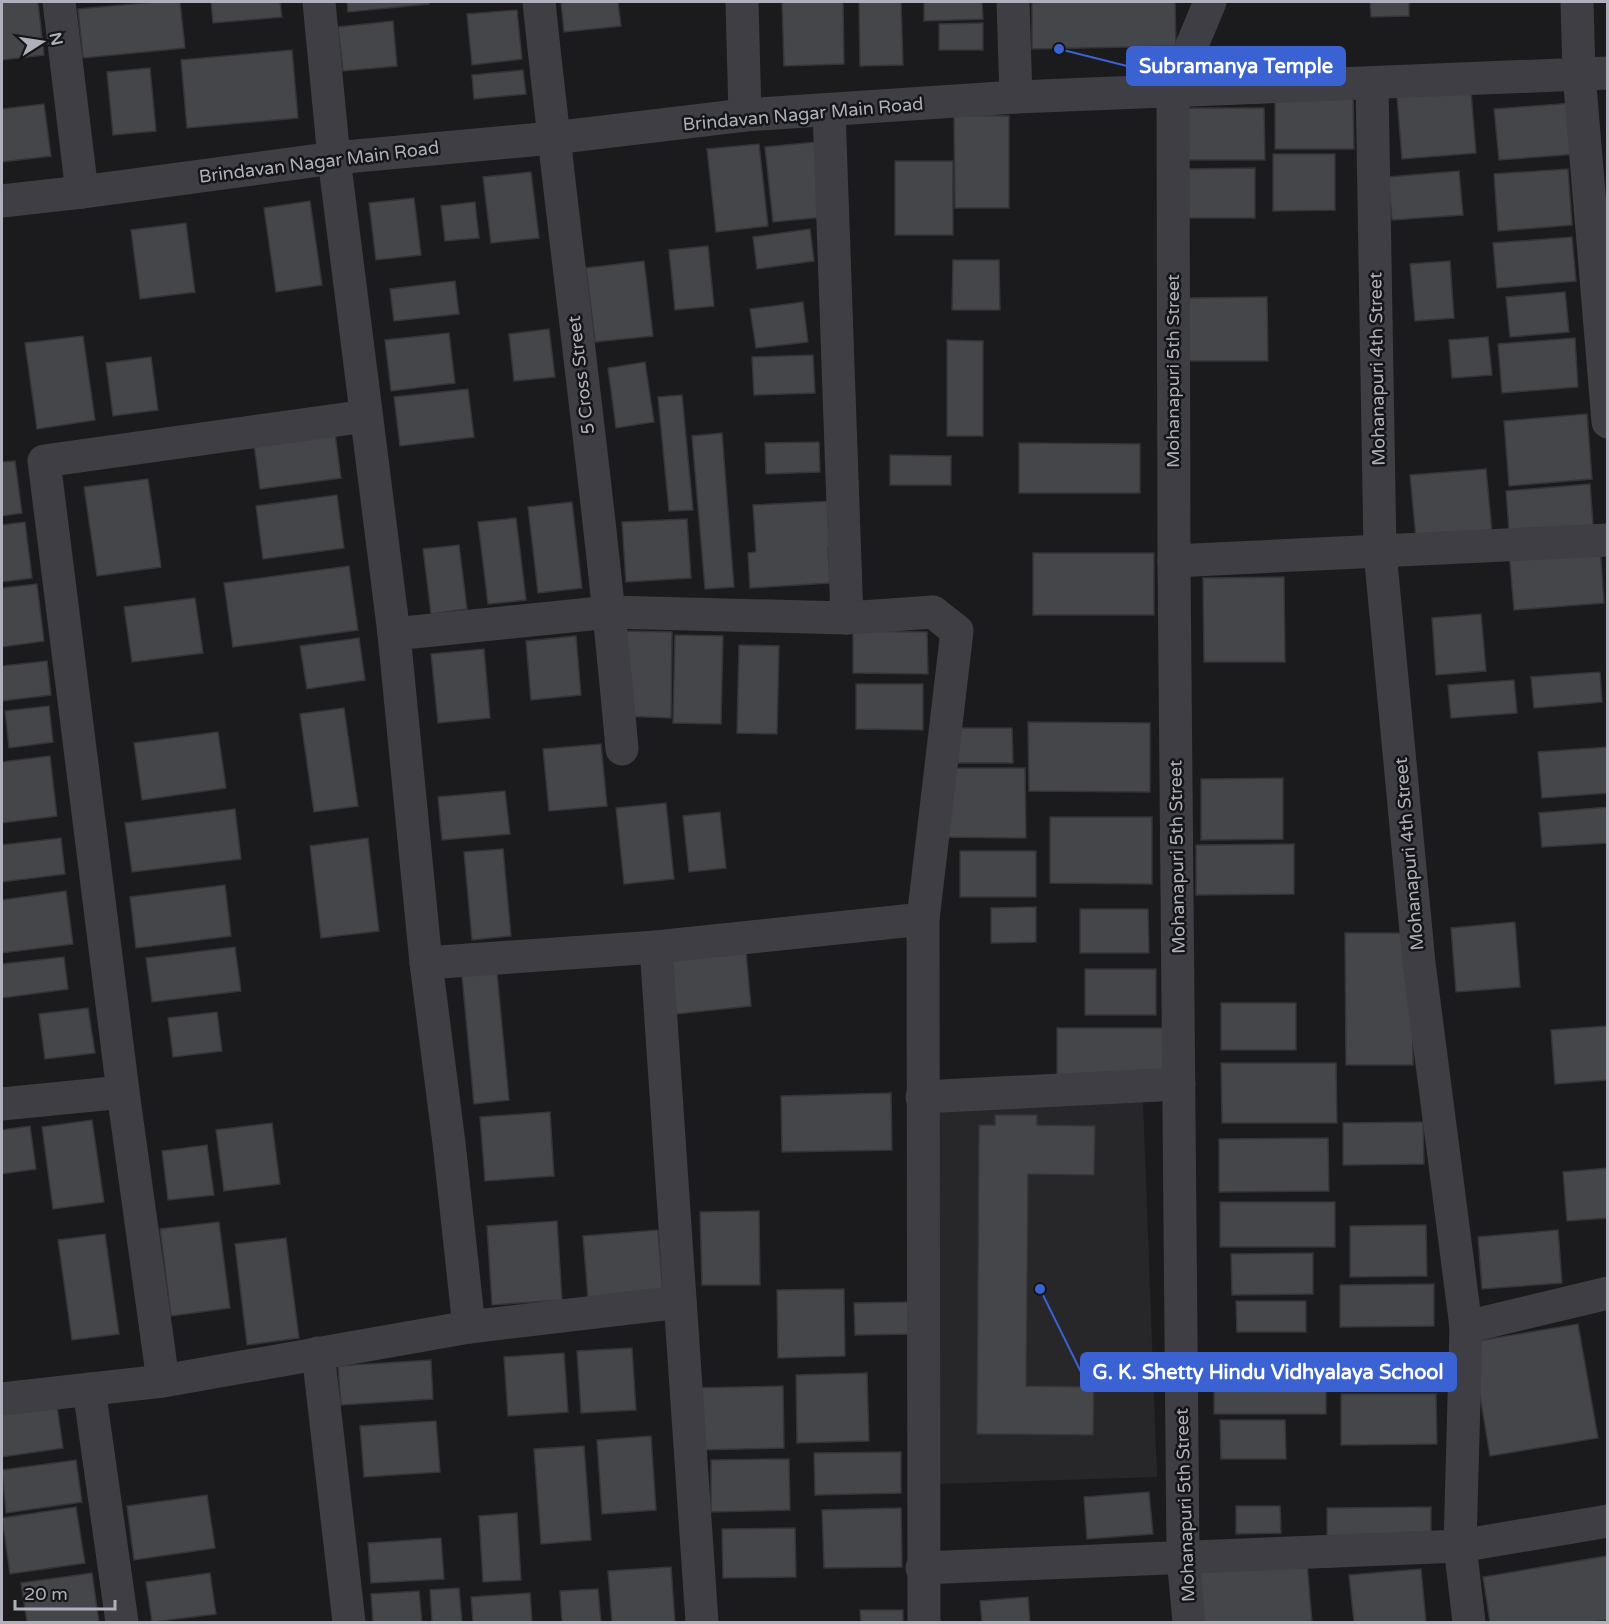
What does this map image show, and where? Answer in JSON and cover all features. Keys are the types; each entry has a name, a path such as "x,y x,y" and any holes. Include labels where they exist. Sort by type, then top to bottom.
{"street":[{"path":"59,2 82,192"},
{"path":"319,2 334,158 394,634 426,963 469,1327"},
{"name":"5 Cross Street","path":"539,2 553,138 610,612 622,749"},
{"path":"742,2 745,116"},
{"path":"1013,2 1016,97"},
{"path":"1173,91 1210,2"},
{"path":"1576,2 1593,74 1608,422"},
{"name":"Brindavan Nagar Main Road","path":"2,201 334,158 553,138 745,116 1016,97 1593,74"},
{"name":"Mohanapuri 4th Street","path":"1372,83 1380,552 1419,963 1466,1327 1460,1546 1470,1623"},
{"name":"Mohanapuri 5th Street","path":"1173,91 1174,561 1179,1084 1184,1557 1189,1623"},
{"path":"829,111 847,618"},
{"path":"163,1381 123,1092 44,461 366,416"},
{"path":"1174,561 1608,540"},
{"path":"394,634 610,612 847,618 933,612 957,631 923,919 922,1568 924,1623"},
{"path":"426,963 656,947 923,919"},
{"path":"656,947 702,1623"},
{"path":"922,1097 1179,1084"},
{"path":"2,1104 123,1092"},
{"path":"1466,1327 1608,1293"},
{"path":"2,1399 163,1381 469,1327 680,1302"},
{"path":"318,1353 349,1623"},
{"path":"89,1389 122,1623"},
{"path":"922,1568 1460,1546 1608,1521"}],"shaded area":[{"path":"927,1100 1143,1100 1157,1477 936,1484"}],"building":[{"path":"2,2 38,2 44,55 2,60"},
{"path":"180,2 185,48 83,58 78,9"},
{"path":"211,2 280,2 282,17 213,23"},
{"path":"347,2 429,2 429,4 348,12"},
{"path":"561,2 618,2 621,26 564,32"},
{"path":"782,2 843,2 844,64 784,66"},
{"path":"859,2 901,2 903,65 860,66"},
{"path":"924,2 982,2 983,19 924,21"},
{"path":"1032,2 1175,2 1176,46 1032,49"},
{"path":"1370,2 1409,2 1409,16 1371,17"},
{"path":"517,10 522,59 472,65 467,14"},
{"path":"393,21 397,66 343,71 338,27"},
{"path":"983,23 983,50 939,50 939,24"},
{"path":"292,50 298,118 187,128 181,60"},
{"path":"150,68 156,131 113,135 107,72"},
{"path":"523,70 526,94 474,99 472,75"},
{"path":"1471,92 1476,153 1402,159 1397,97"},
{"path":"1275,97 1353,97 1354,149 1275,149"},
{"path":"1572,103 1576,154 1499,160 1494,109"},
{"path":"44,104 51,156 2,162 2,109"},
{"path":"1181,108 1264,108 1265,160 1181,160"},
{"path":"954,115 1009,116 1009,208 955,208"},
{"path":"816,142 824,217 773,222 765,147"},
{"path":"759,144 768,226 716,232 707,149"},
{"path":"1273,154 1335,154 1335,210 1273,211"},
{"path":"895,161 953,161 953,235 895,235"},
{"path":"1255,168 1255,218 1185,218 1185,169"},
{"path":"1568,169 1572,225 1498,231 1494,174"},
{"path":"1459,171 1463,215 1392,220 1388,177"},
{"path":"531,172 539,238 491,243 483,177"},
{"path":"414,198 421,255 376,260 369,203"},
{"path":"310,201 322,285 276,292 264,208"},
{"path":"475,202 479,238 445,241 441,206"},
{"path":"186,223 195,292 140,299 131,230"},
{"path":"810,229 814,261 757,269 753,237"},
{"path":"1572,237 1576,281 1497,288 1493,243"},
{"path":"708,246 714,306 675,310 669,250"},
{"path":"953,260 999,260 1000,310 952,310"},
{"path":"644,261 653,336 595,342 586,268"},
{"path":"1450,261 1454,318 1415,321 1410,264"},
{"path":"455,281 459,314 394,321 390,289"},
{"path":"1565,292 1569,332 1510,337 1506,297"},
{"path":"1267,297 1268,361 1188,361 1187,298"},
{"path":"803,302 808,342 756,348 750,309"},
{"path":"549,329 555,377 514,381 509,334"},
{"path":"449,333 455,383 391,391 385,340"},
{"path":"83,336 95,420 37,429 25,343"},
{"path":"1488,337 1492,375 1452,378 1449,340"},
{"path":"1575,338 1578,387 1502,393 1498,344"},
{"path":"947,340 983,341 983,436 947,436"},
{"path":"813,355 815,393 754,395 752,357"},
{"path":"151,357 158,410 113,416 106,363"},
{"path":"645,362 654,422 616,428 608,368"},
{"path":"468,389 474,437 400,446 394,397"},
{"path":"682,395 693,510 669,511 658,397"},
{"path":"1587,414 1592,479 1509,486 1504,421"},
{"path":"335,433 341,478 260,489 254,444"},
{"path":"722,433 734,587 705,589 692,436"},
{"path":"819,442 820,472 766,474 765,443"},
{"path":"1019,443 1140,444 1140,493 1019,493"},
{"path":"890,455 951,456 951,485 890,485"},
{"path":"15,461 22,513 2,516 2,462"},
{"path":"1486,469 1492,532 1416,538 1410,475"},
{"path":"148,479 161,567 97,576 84,487"},
{"path":"1590,484 1594,537 1510,543 1506,491"},
{"path":"337,495 344,548 263,559 256,506"},
{"path":"834,501 836,547 828,547 830,583 750,588 748,553 756,552 753,505"},
{"path":"572,502 582,588 538,593 528,507"},
{"path":"516,518 526,600 488,604 478,522"},
{"path":"687,519 691,578 626,582 622,522"},
{"path":"25,522 32,578 2,582 2,525"},
{"path":"459,545 467,609 431,614 423,549"},
{"path":"1600,545 1604,603 1514,610 1509,552"},
{"path":"1033,553 1154,553 1154,615 1033,615"},
{"path":"349,566 358,630 233,647 224,583"},
{"path":"1284,577 1285,662 1204,662 1203,578"},
{"path":"37,584 44,641 2,647 2,588"},
{"path":"195,598 203,653 132,662 124,607"},
{"path":"1481,614 1486,671 1436,675 1432,618"},
{"path":"624,631 672,632 671,718 622,716"},
{"path":"853,631 927,632 928,674 853,673"},
{"path":"675,635 723,636 721,724 673,723"},
{"path":"576,636 581,695 531,700 526,641"},
{"path":"359,638 365,680 307,689 300,646"},
{"path":"739,645 779,646 777,734 737,733"},
{"path":"484,649 490,718 438,723 431,654"},
{"path":"47,661 51,695 2,701 2,666"},
{"path":"1600,672 1602,702 1534,708 1531,677"},
{"path":"1514,680 1517,713 1451,718 1448,685"},
{"path":"856,684 923,684 923,730 856,729"},
{"path":"49,706 53,742 9,748 5,711"},
{"path":"344,708 358,806 314,812 300,714"},
{"path":"1028,722 1150,723 1150,792 1029,791"},
{"path":"955,728 1012,728 1013,763 955,763"},
{"path":"218,732 226,788 142,800 134,743"},
{"path":"601,744 607,806 549,811 543,749"},
{"path":"1608,747 1608,793 1542,798 1538,752"},
{"path":"50,756 57,816 2,823 2,762"},
{"path":"940,768 1025,768 1026,838 940,837"},
{"path":"1283,778 1283,839 1201,840 1201,779"},
{"path":"505,791 510,834 442,840 438,797"},
{"path":"666,803 674,879 624,884 616,808"},
{"path":"1608,807 1608,843 1542,847 1539,813"},
{"path":"235,809 241,859 132,872 125,823"},
{"path":"720,812 726,868 689,872 683,816"},
{"path":"1050,817 1152,817 1152,884 1050,883"},
{"path":"61,838 65,874 2,882 2,845"},
{"path":"368,838 379,931 321,938 310,846"},
{"path":"1294,844 1294,894 1196,895 1196,845"},
{"path":"503,849 511,936 472,940 464,852"},
{"path":"960,851 1036,851 1036,897 960,897"},
{"path":"225,885 231,936 136,948 130,897"},
{"path":"66,891 73,944 2,953 2,900"},
{"path":"1036,907 1036,942 991,943 991,908"},
{"path":"1080,909 1148,909 1149,953 1080,953"},
{"path":"1515,922 1520,987 1456,992 1451,928"},
{"path":"1345,933 1412,933 1413,1065 1346,1065"},
{"path":"235,947 241,991 152,1002 146,958"},
{"path":"746,952 751,1006 676,1014 671,960"},
{"path":"64,957 68,989 2,998 2,964"},
{"path":"1085,969 1156,969 1156,1015 1085,1015"},
{"path":"497,973 509,1100 474,1104 462,976"},
{"path":"1221,1003 1296,1003 1296,1050 1221,1050"},
{"path":"88,1008 95,1053 45,1059 39,1014"},
{"path":"217,1012 222,1051 173,1057 168,1018"},
{"path":"1608,1026 1608,1080 1555,1084 1551,1030"},
{"path":"1057,1028 1168,1028 1168,1078 1057,1078"},
{"path":"1221,1063 1336,1063 1337,1123 1222,1123"},
{"path":"891,1093 892,1150 782,1152 781,1096"},
{"path":"550,1112 554,1176 485,1181 480,1117"},
{"path":"995,1115 1037,1115 1037,1125 1095,1126 1094,1175 1028,1174 1026,1386 1094,1387 1093,1435 977,1434 979,1125 995,1125"},
{"path":"92,1120 104,1202 53,1209 42,1127"},
{"path":"1423,1122 1424,1164 1343,1165 1343,1123"},
{"path":"272,1123 280,1184 224,1191 216,1130"},
{"path":"30,1126 36,1169 2,1174 2,1130"},
{"path":"1328,1138 1329,1191 1219,1192 1219,1139"},
{"path":"207,1145 214,1195 168,1200 162,1151"},
{"path":"1608,1168 1608,1218 1567,1221 1563,1172"},
{"path":"1220,1202 1335,1202 1335,1247 1220,1247"},
{"path":"759,1211 760,1285 702,1285 700,1212"},
{"path":"557,1221 562,1300 492,1305 487,1226"},
{"path":"219,1222 230,1308 171,1316 160,1229"},
{"path":"1426,1225 1427,1276 1350,1277 1350,1226"},
{"path":"658,1230 663,1293 588,1298 583,1236"},
{"path":"1558,1230 1562,1283 1482,1289 1478,1237"},
{"path":"105,1234 119,1334 72,1340 58,1240"},
{"path":"286,1238 299,1338 247,1345 235,1244"},
{"path":"1313,1253 1313,1294 1232,1295 1231,1254"},
{"path":"1434,1284 1434,1326 1340,1327 1340,1285"},
{"path":"844,1289 845,1356 778,1358 777,1290"},
{"path":"1236,1301 1306,1301 1306,1332 1237,1332"},
{"path":"911,1302 912,1334 855,1335 854,1303"},
{"path":"1578,1324 1598,1438 1490,1456 1471,1342"},
{"path":"632,1348 636,1410 581,1413 577,1351"},
{"path":"564,1353 568,1412 508,1416 504,1357"},
{"path":"1214,1359 1326,1359 1326,1414 1214,1414"},
{"path":"431,1360 433,1399 341,1405 338,1366"},
{"path":"867,1373 869,1441 797,1443 796,1375"},
{"path":"783,1386 784,1448 695,1450 694,1388"},
{"path":"1341,1394 1436,1394 1437,1444 1341,1445"},
{"path":"57,1406 63,1448 2,1457 2,1414"},
{"path":"1220,1420 1285,1420 1286,1459 1221,1459"},
{"path":"436,1421 440,1472 364,1477 360,1426"},
{"path":"651,1436 656,1510 602,1514 597,1440"},
{"path":"584,1446 591,1540 541,1544 534,1449"},
{"path":"901,1452 901,1493 815,1495 814,1453"},
{"path":"789,1459 790,1510 711,1512 711,1460"},
{"path":"76,1460 82,1502 6,1513 2,1470"},
{"path":"1149,1492 1153,1534 1087,1539 1084,1497"},
{"path":"207,1495 215,1548 134,1560 127,1506"},
{"path":"1236,1506 1280,1506 1281,1533 1236,1534"},
{"path":"76,1507 85,1563 10,1574 2,1518"},
{"path":"1431,1507 1431,1543 1327,1543 1327,1508"},
{"path":"901,1508 902,1567 824,1568 822,1510"},
{"path":"517,1513 521,1580 483,1582 479,1516"},
{"path":"795,1528 796,1577 723,1578 722,1529"},
{"path":"441,1538 444,1579 371,1583 368,1543"},
{"path":"1607,1556 1608,1620 1490,1622 1483,1577"},
{"path":"1307,1563 1312,1622 1200,1622 1196,1572"},
{"path":"671,1567 675,1622 612,1622 608,1571"},
{"path":"1421,1569 1426,1622 1354,1622 1349,1575"},
{"path":"92,1573 99,1622 27,1622 21,1583"},
{"path":"210,1573 216,1614 152,1622 146,1582"},
{"path":"459,1588 462,1622 432,1622 430,1590"},
{"path":"598,1589 601,1622 562,1622 560,1591"},
{"path":"419,1591 422,1622 373,1622 371,1594"},
{"path":"530,1593 532,1622 473,1622 471,1597"},
{"path":"1028,1597 1030,1622 982,1622 980,1601"},
{"path":"860,1610 903,1610 903,1622 861,1622"}],"place":[{"name":"Subramanya Temple","path":"1059,49"},
{"name":"G. K. Shetty Hindu Vidhyalaya School","path":"1040,1289"}]}
